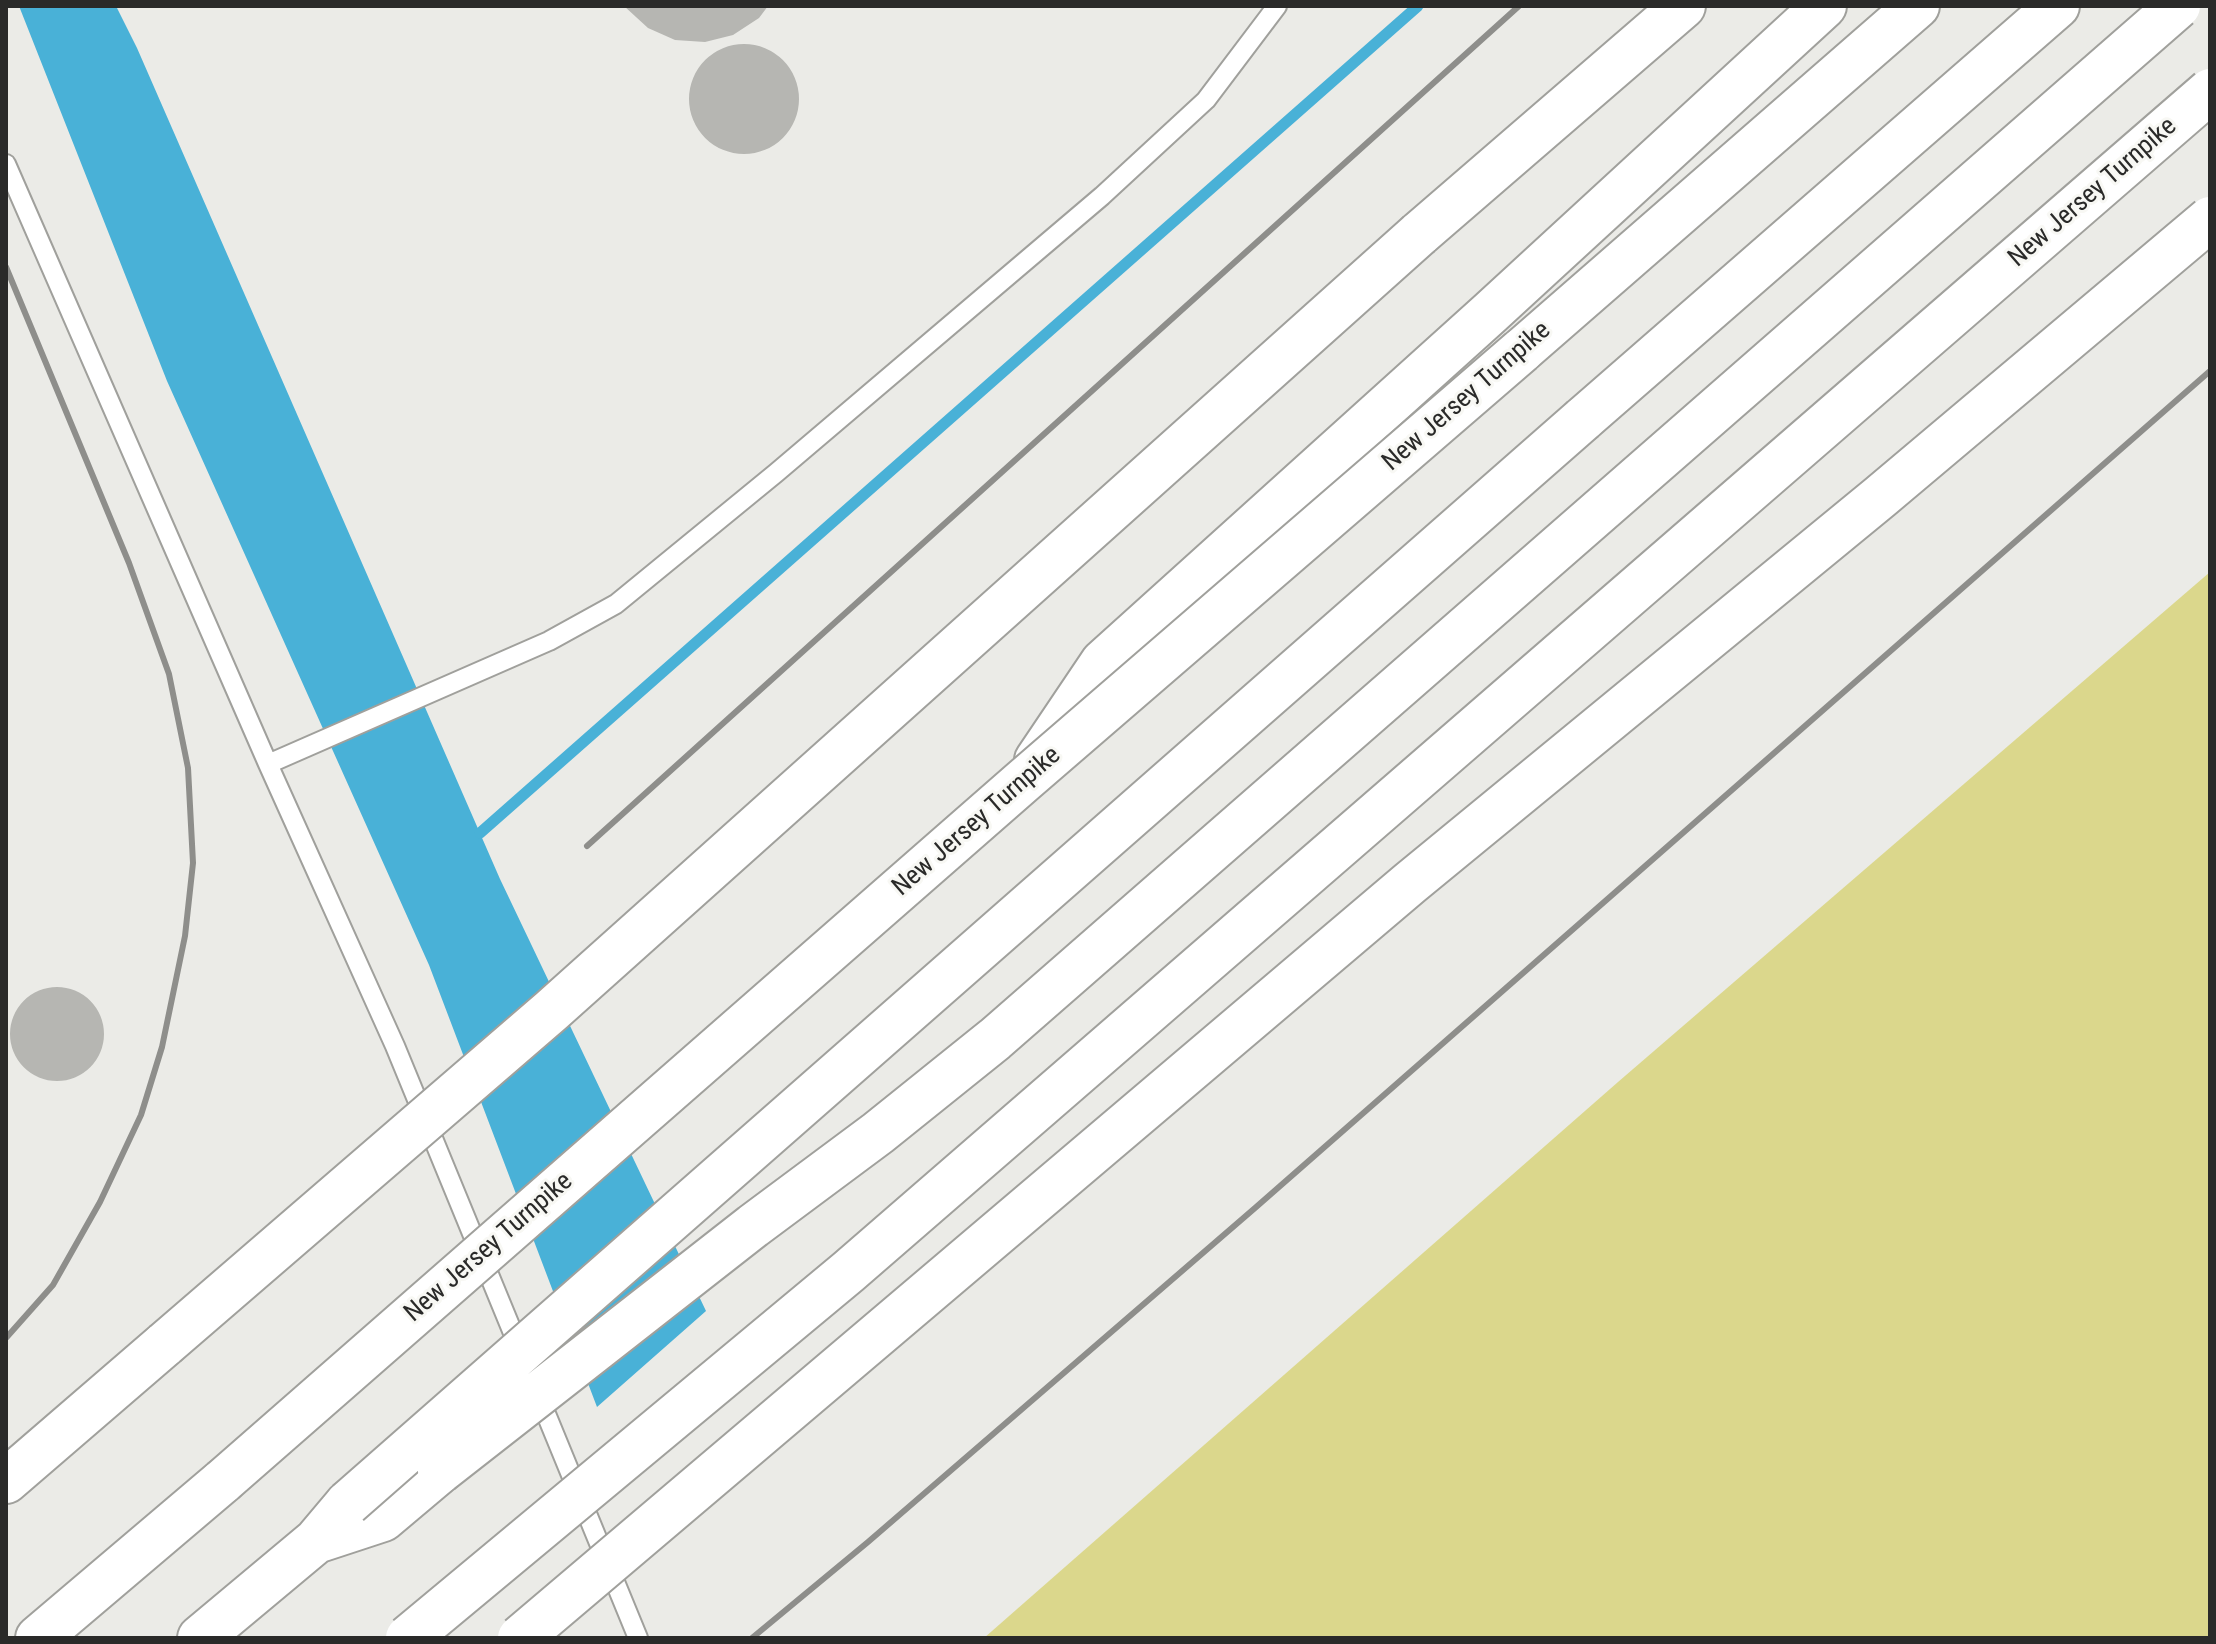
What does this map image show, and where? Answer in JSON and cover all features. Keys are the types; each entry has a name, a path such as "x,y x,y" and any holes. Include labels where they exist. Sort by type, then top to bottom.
{"highway":[{"path":"1419,234 1640,6"},
{"path":"6,1481 551,1011 1419,234 1683,6"},
{"path":"1022,782 1103,662 1824,6"},
{"name":"New Jersey Turnpike","path":"38,1638 223,1481 1022,782 1917,6"},
{"path":"200,1638 316,1541 348,1503 2057,6"},
{"path":"316,1541 383,1519 440,1471 995,1039 2178,6"},
{"name":"New Jersey Turnpike","path":"408,1638 848,1272 2210,91"},
{"path":"520,1638 1410,883 1868,507 2210,219"}],"lane":[{"path":"268,764 549,641 616,604 764,483 1102,196 1206,100 1277,6"},
{"path":"6,164 268,764 395,1046 638,1638"}],"shaded area":[{"path":"2210,572 2210,1638 984,1638 1618,1082"}],"water":[{"path":"19,6 116,6 500,879 706,1311 597,1407 429,965 167,381"}],"building":[{"path":"624,6 768,6 759,18 733,35 705,42 675,40 648,28"},
{"path":"744,44 765,48 783,60 795,78 799,99 795,120 783,138 765,150 744,154 723,150 705,138 693,120 689,99 693,78 705,60 723,48"},
{"path":"57,987 75,991 90,1001 100,1016 104,1034 100,1052 90,1067 75,1077 57,1081 39,1077 24,1067 14,1052 10,1034 14,1016 24,1001 39,991"}],"waterway":[{"path":"480,833 1418,6"}],"railway":[{"path":"587,846 1519,6"},
{"path":"6,267 129,563 169,674 188,768 193,863 185,936 162,1047 141,1115 100,1202 53,1285 6,1338"},
{"path":"752,1638 868,1542 1255,1208 2210,371"}]}
